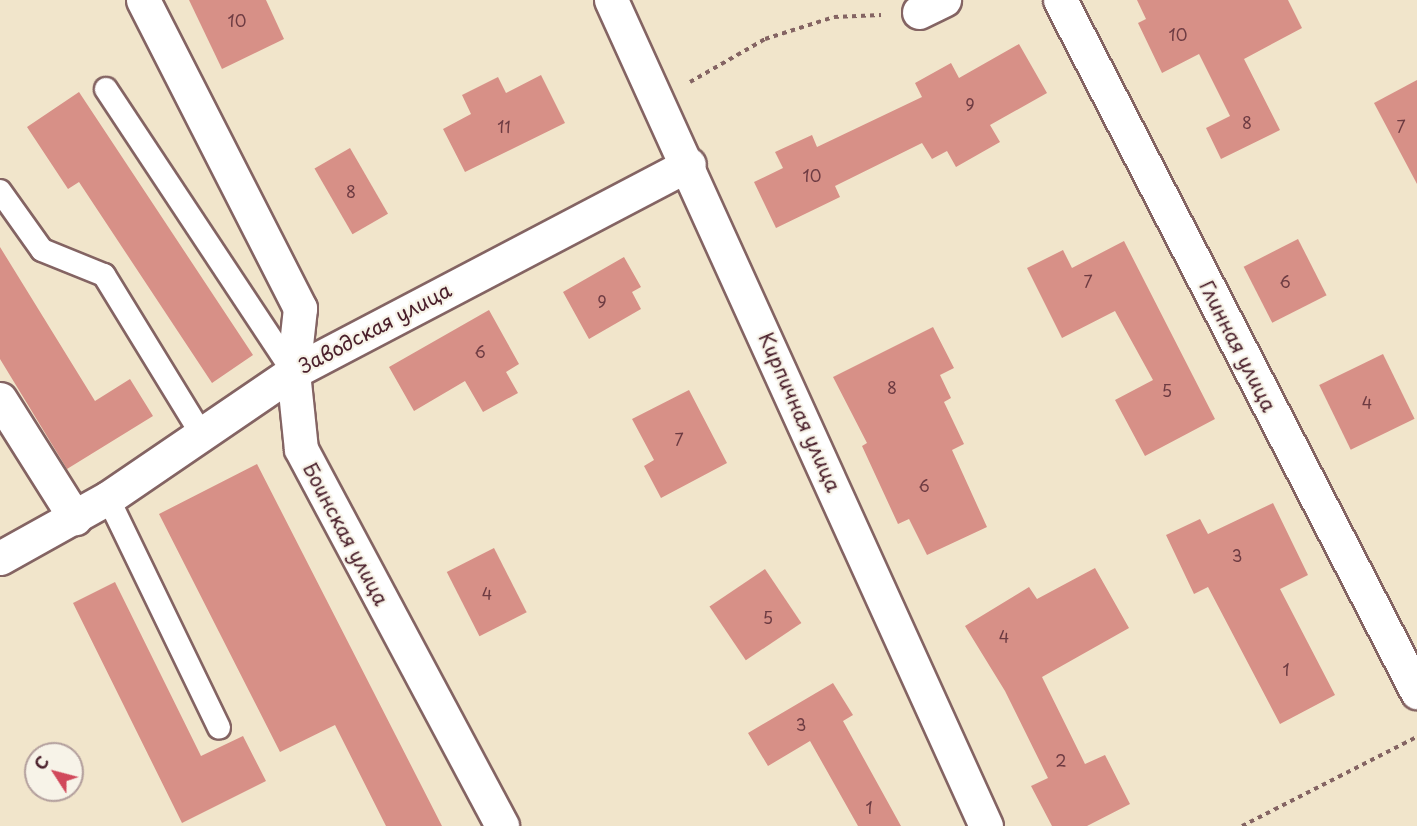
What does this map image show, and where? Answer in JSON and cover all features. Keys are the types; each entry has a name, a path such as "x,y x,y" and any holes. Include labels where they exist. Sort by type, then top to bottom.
{"street":[{"name":"Боинская улица","path":"143,0 300,308 293,372 301,449 502,826"},
{"name":"Кирпичная улица","path":"611,0 689,164 986,826"},
{"name":"Глинная улица","path":"1060,0 1417,692"},
{"name":"Заводская улица","path":"3,550 75,518 108,498 293,372 689,164"},
{"path":"0,399 75,518"}],"lane":[{"path":"106,89 293,372"},
{"path":"0,191 42,250 104,274 202,435"},
{"path":"108,498 219,728"}],"path":[{"path":"658,100 765,39 834,17 932,6"},
{"path":"1242,826 1417,737"}],"building":[{"path":"189,0 266,0 284,39 222,69"},
{"path":"1137,0 1288,0 1302,28 1244,59 1280,130 1221,159 1206,128 1230,116 1199,54 1162,73 1138,23 1146,19"},
{"path":"1019,44 1047,93 990,125 1000,142 956,167 947,151 932,159 922,143 835,186 840,197 776,228 754,182 783,168 775,152 812,135 817,147 922,97 915,83 951,63 959,78"},
{"path":"541,75 565,123 465,172 443,129 471,114 462,95 498,77 506,93"},
{"path":"1417,80 1417,184 1374,103"},
{"path":"79,92 253,355 212,383 79,182 68,189 27,127"},
{"path":"350,148 388,214 352,234 314,168"},
{"path":"1298,239 1327,295 1272,323 1244,267"},
{"path":"1124,241 1215,419 1145,456 1115,400 1153,380 1115,311 1062,338 1027,268 1063,250 1072,268"},
{"path":"0,247 95,401 130,379 153,416 67,469 0,359"},
{"path":"624,257 641,287 632,292 641,309 589,339 563,292"},
{"path":"489,310 519,364 506,372 518,393 483,412 465,381 414,411 389,367"},
{"path":"933,327 954,368 940,375 951,398 944,402 964,444 952,450 987,527 927,555 909,519 898,524 862,446 867,443 833,377"},
{"path":"1383,354 1415,419 1351,450 1319,385"},
{"path":"689,390 727,463 661,498 644,466 654,460 632,419"},
{"path":"257,464 442,826 386,826 335,725 280,752 159,514"},
{"path":"1273,503 1308,575 1280,589 1335,695 1280,724 1208,587 1194,594 1166,535 1200,519 1208,534"},
{"path":"494,548 527,612 479,636 447,572"},
{"path":"1095,568 1129,628 1042,677 1085,764 1105,755 1130,804 1087,826 1052,826 1031,786 1048,778 1005,691 965,626 1029,587 1037,599"},
{"path":"765,569 801,623 746,660 709,606"},
{"path":"115,582 201,756 243,736 266,781 182,823 73,603"},
{"path":"833,683 853,715 843,721 901,826 858,826 810,741 768,766 748,733"}]}
